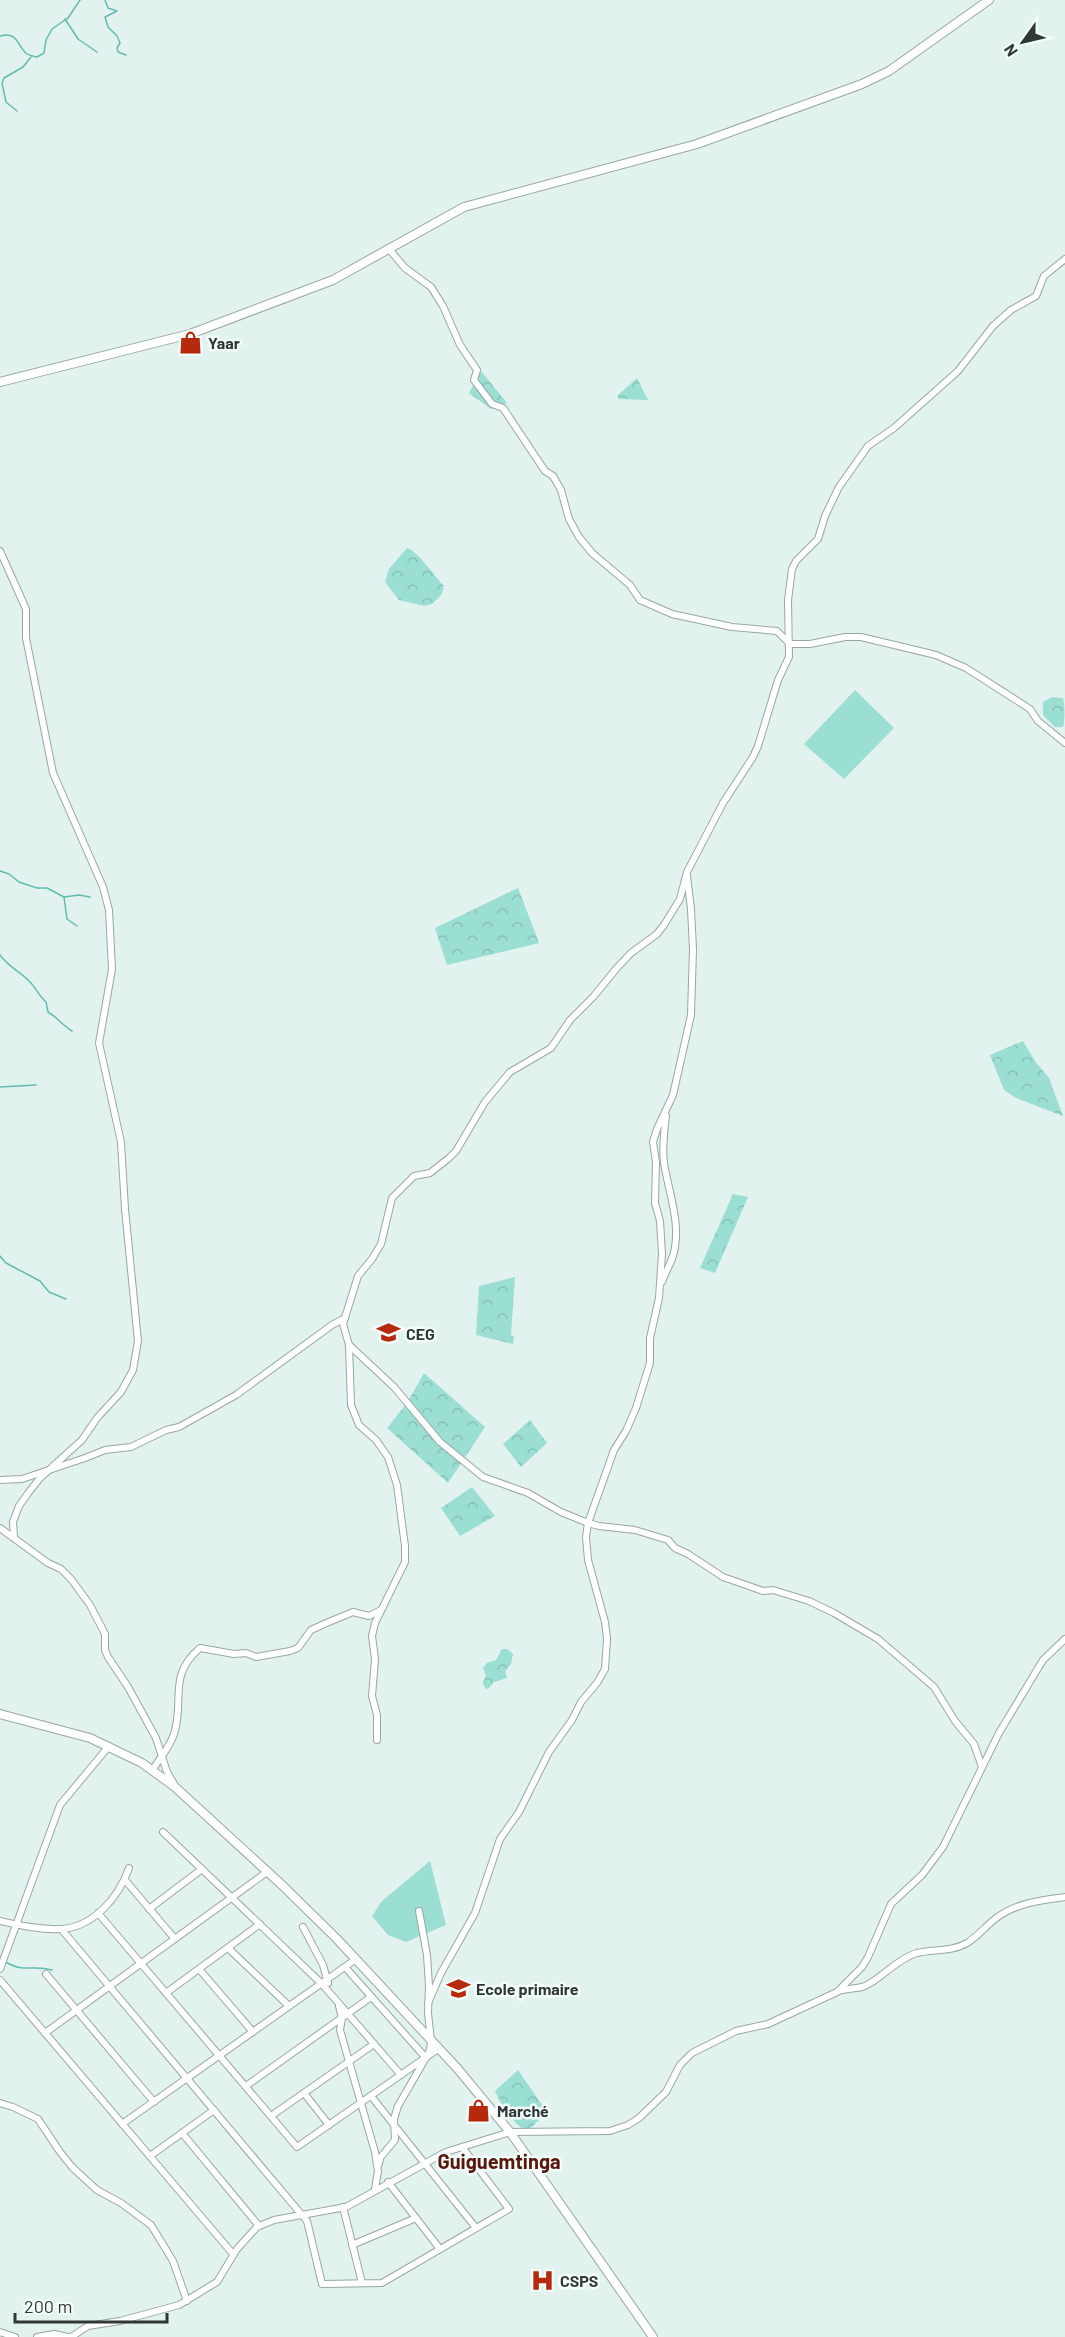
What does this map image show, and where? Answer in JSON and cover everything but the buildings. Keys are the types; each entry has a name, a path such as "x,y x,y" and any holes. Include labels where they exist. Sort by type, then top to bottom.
{"street":[{"path":"0,382 190,334 333,280 454,211 476,202 697,144 862,84 889,71 989,0"},
{"path":"389,249 398,262 422,279 437,297 460,345 477,370 474,380 492,404 503,408 546,471 553,476 561,490 569,519 579,537 592,553 630,585 636,597 672,614 732,627 777,631 790,644 810,644 845,637 861,637 936,655 966,668 1030,709 1038,721 1065,743"},
{"path":"377,1740 377,1715 372,1696 375,1659 372,1636 405,1562 401,1508 397,1485 388,1457 376,1440 360,1425 353,1412 349,1345 343,1324 358,1276 381,1244 382,1231 395,1193 414,1176 430,1173 449,1158 456,1151 485,1102 510,1072 551,1048 570,1020 616,969 657,934 680,899 687,872 723,803 753,757 772,707 778,680 789,657 788,600 792,569 796,561 818,538 832,501 868,446 894,428 958,371 1000,319 1036,296 1044,276 1065,259"},
{"path":"0,551 26,609 26,638 53,773 103,887 109,910 112,969 99,1043 121,1142 138,1341 133,1370 121,1392 97,1418 82,1440 40,1478 20,1506 13,1522 14,1537"},
{"path":"660,1286 673,1256 675,1242 674,1207 664,1163 663,1139 667,1113 677,1083 691,1015 692,909 687,872"},
{"path":"428,2003 446,1964 475,1913 500,1839 519,1812 549,1752 605,1669 607,1639 605,1622 588,1560 586,1545 588,1522 614,1450 626,1431 643,1390 650,1364 650,1338 654,1327 660,1286 661,1233 655,1203 656,1162 653,1142 667,1113"},
{"path":"0,1480 21,1479 105,1450 132,1447 166,1430 179,1427 236,1395 345,1318"},
{"path":"349,1345 394,1387 440,1442 483,1477 528,1493 561,1512 599,1526 635,1530 668,1540 675,1548 723,1577 763,1591 773,1590 790,1594 834,1613 867,1632 934,1687 974,1744 982,1768"},
{"path":"0,1528 48,1563 61,1569 90,1605 105,1634 105,1650 108,1657 128,1687 156,1738 167,1772 176,1787"},
{"path":"152,1771 173,1737 178,1717 179,1676 184,1665 200,1648 234,1654 246,1653 256,1657 290,1652 298,1648 311,1630 324,1624 353,1612 369,1616 382,1610"},
{"path":"837,1992 868,1958 891,1904 922,1875 943,1846 999,1733 1044,1660 1065,1639"},
{"path":"0,1714 85,1736 110,1746 176,1787 267,1872 356,1959 457,2068 510,2132 653,2337"},
{"path":"0,1969 60,1805 110,1746"},
{"path":"163,1832 324,1982 345,2015 401,2075"},
{"path":"0,1921 62,1930 77,1926 98,1913 119,1892 129,1868"},
{"path":"149,1909 202,1869"},
{"path":"45,2033 267,1872"},
{"path":"125,1880 175,1939"},
{"path":"37,2337 54,2334 69,2337 88,2326 152,2313 187,2301 217,2282 233,2254 259,2226 274,2220 343,2207 424,2163 462,2147 510,2132 610,2130 627,2125 639,2118 666,2092 680,2065 692,2053 729,2034 768,2024 837,1992 852,1987 862,1987 900,1960 917,1953 950,1949 967,1943 997,1917 1012,1909 1036,1900 1065,1897"},
{"path":"375,2190 380,2158 395,2140 394,2119 398,2106 426,2058 431,2041 427,1955 419,1911"},
{"path":"98,1913 297,2147 438,2049"},
{"path":"166,1993 260,1924"},
{"path":"303,1927 313,1945 324,1982"},
{"path":"62,1930 302,2214 307,2222 322,2284 382,2283 510,2209 462,2147"},
{"path":"228,1948 289,2006"},
{"path":"122,2124 356,1959"},
{"path":"345,1968 426,2058"},
{"path":"199,1969 253,2032"},
{"path":"46,1974 154,2102"},
{"path":"0,1980 233,2254"},
{"path":"246,2086 371,1997"},
{"path":"345,2015 339,2030 375,2152 378,2171"},
{"path":"271,2116 374,2044"},
{"path":"304,2093 329,2125"},
{"path":"371,2096 476,2228"},
{"path":"0,2103 38,2119 72,2167 97,2190 151,2225 173,2261 187,2301"},
{"path":"150,2156 214,2110"},
{"path":"182,2133 259,2226"},
{"path":"388,2182 440,2249"},
{"path":"343,2207 362,2283"},
{"path":"352,2245 416,2218"},
{"path":"0,2332 15,2337"}],"green space":[{"path":"481,371 507,403 491,409 469,393"},
{"path":"637,378 648,400 619,399 617,396"},
{"path":"407,548 421,559 444,586 442,594 432,604 424,606 399,600 385,582 389,569"},
{"path":"855,690 894,728 844,779 804,744"},
{"path":"1052,697 1063,698 1063,727 1055,727 1043,715 1043,702"},
{"path":"518,888 539,943 447,965 435,928"},
{"path":"1023,1041 1049,1078 1063,1116 1016,1098 1004,1090 990,1055"},
{"path":"733,1194 748,1197 715,1273 700,1268"},
{"path":"515,1277 511,1335 514,1336 513,1344 476,1335 479,1286"},
{"path":"424,1373 485,1427 448,1483 387,1428 407,1403"},
{"path":"530,1420 547,1443 521,1467 503,1444"},
{"path":"472,1487 495,1516 460,1536 441,1508"},
{"path":"502,1649 507,1649 513,1654 511,1664 505,1671 507,1678 494,1682 488,1689 485,1688 483,1683 486,1675 483,1668 487,1663 496,1660"},
{"path":"430,1861 446,1925 406,1942 388,1935 372,1916 382,1901"},
{"path":"518,2070 547,2112 527,2132 508,2114 495,2091"}],"waterway":[{"path":"0,36 14,37 27,54 37,57 44,53 46,40 52,29 68,18 80,0"},
{"path":"105,0 108,8 117,11 105,17 108,27 120,43 117,48 118,52 126,55"},
{"path":"65,19 78,39 97,52"},
{"path":"17,111 6,102 2,83 4,78 23,67 31,57"},
{"path":"0,871 9,874 19,882 37,888 47,888 64,897 79,895 90,897"},
{"path":"64,897 67,919 77,926"},
{"path":"0,955 32,984 46,1002 48,1012 72,1031"},
{"path":"0,1087 36,1085"},
{"path":"0,1256 6,1263 40,1281 49,1292 66,1299"},
{"path":"4,1961 17,1967 52,1970"}],"place":[{"name":"Yaar","path":"190,342"},
{"name":"CEG","path":"388,1333"},
{"name":"Ecole primaire","path":"458,1988"},
{"name":"Marché","path":"479,2110"},
{"name":"CSPS","path":"542,2280"}],"district":[{"name":"Guiguemtinga","path":"499,2161"}]}
